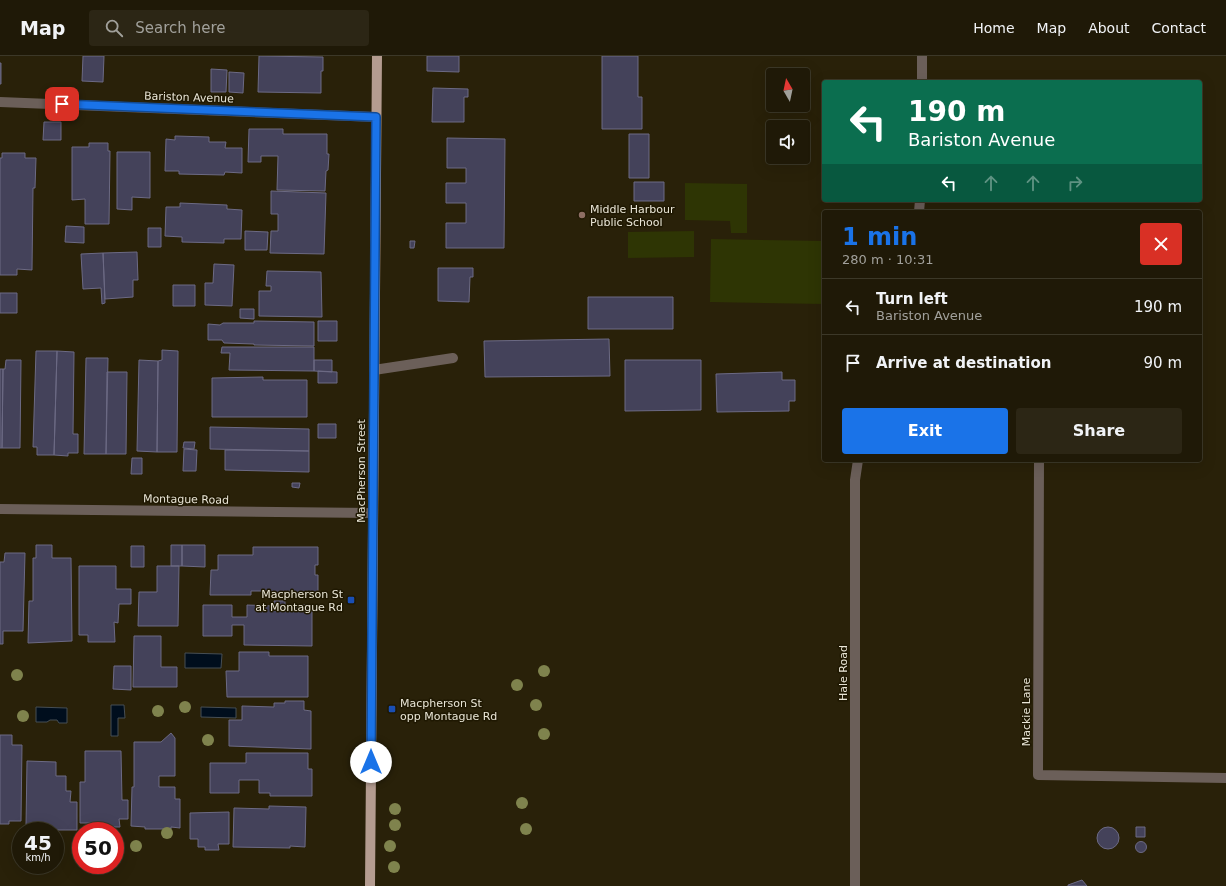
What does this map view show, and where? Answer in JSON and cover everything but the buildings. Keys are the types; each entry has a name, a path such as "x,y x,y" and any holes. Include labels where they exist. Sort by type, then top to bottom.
{"main road":[{"name":"MacPherson Street","path":"370,886 377,56"}],"street":[{"path":"922,56 922,80"},
{"name":"Bariston Avenue","path":"0,102 376,117"},
{"path":"374,370 453,358"},
{"name":"Hale Road","path":"855,886 856,480 858,462"},
{"name":"Mackie Lane","path":"1039,462 1038,775 1226,778"},
{"name":"Montague Road","path":"0,509 372,513"}],"green space":[{"path":"685,183 747,184 747,233 731,233 730,221 685,220"},
{"path":"694,231 694,257 628,258 628,232"},
{"path":"711,239 822,241 822,304 710,302"}],"water":[{"path":"185,653 222,654 221,668 185,668"},
{"path":"111,705 124,705 125,718 118,718 118,736 111,736"},
{"path":"36,707 67,708 67,723 59,723 57,720 36,722"},
{"path":"201,707 236,708 236,718 201,717"}],"place":[{"name":"Middle Harbour Public School","path":"582,215"},
{"name":"Macpherson St at Montague Rd","path":"351,600"},
{"name":"Macpherson St opp Montague Rd","path":"392,709"}],"route":[{"path":"62,104 376,117 371,762"}]}
